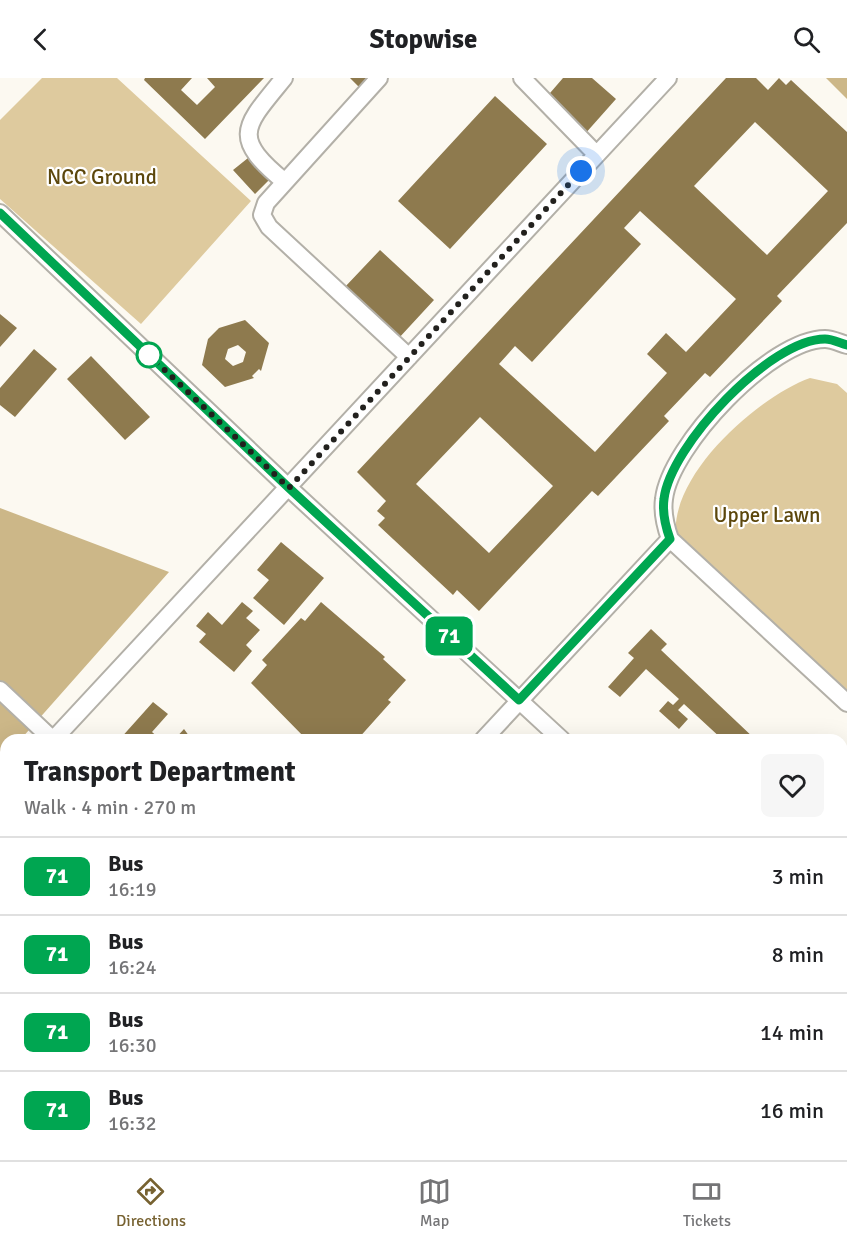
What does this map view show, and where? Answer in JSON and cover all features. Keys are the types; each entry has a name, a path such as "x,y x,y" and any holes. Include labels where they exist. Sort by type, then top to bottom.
{"street":[{"path":"284,78 259,109 250,125 247,139 263,164 285,182"},
{"path":"379,78 266,203 262,215 269,227 409,357"},
{"path":"522,78 596,154"},
{"path":"59,734 668,78"},
{"path":"0,213 289,488 556,734"},
{"path":"847,345 826,339 795,346 735,390 688,443 673,470 664,497 663,520 670,539 847,703"},
{"path":"488,734 670,539"},
{"path":"0,690 47,734"}],"green space":[{"name":"NCC Ground","path":"42,78 117,78 251,201 141,324 0,199 0,120"},
{"name":"Upper Lawn","path":"810,378 837,384 847,393 847,700 677,543 677,519 684,493 699,468 718,444 765,403 788,388"}],"shaded area":[{"path":"826,78 847,78 847,99"},
{"path":"0,508 169,572 25,734 0,734"}],"building":[{"path":"145,78 192,78 181,90 197,105 215,87 207,78 264,78 205,139 144,80"},
{"path":"350,78 371,78 361,89"},
{"path":"563,78 592,78 616,99 584,135 544,100"},
{"path":"726,78 756,78 768,90 779,78 786,85 791,80 847,132 847,223 777,296 782,301 710,377 705,373 664,416 669,421 598,496 592,491 479,611 457,590 453,595 378,525 385,518 377,511 386,501 357,472","holes":["755,122 828,191 767,255 694,186","640,211 736,299 686,352 666,333 647,354 667,373 595,452 499,364 515,346 532,362 641,244 624,228","480,417 553,486 489,553 416,484"]},
{"path":"495,96 547,144 450,249 398,201"},
{"path":"248,158 269,180 255,194 233,170"},
{"path":"380,250 434,300 398,339 344,288"},
{"path":"0,314 17,328 0,347"},
{"path":"245,320 269,343 261,371 259,369 252,376 254,378 225,387 202,365 208,339 219,328","holes":["238,345 246,352 243,362 233,366 225,359 228,349"]},
{"path":"34,349 57,369 15,417 0,405 0,388"},
{"path":"91,356 150,417 125,440 67,379"},
{"path":"281,542 324,578 284,625 253,598 269,580 257,570"},
{"path":"242,602 253,611 246,618 260,630 246,645 252,651 234,672 199,642 206,634 196,626 208,612 222,625"},
{"path":"321,602 385,657 383,659 406,680 388,700 391,702 362,734 301,734 251,683 267,665 262,660 301,618 305,621"},
{"path":"651,629 667,644 661,650 750,734 716,734 684,704 678,710 688,719 679,729 659,711 668,701 673,705 679,699 646,669 620,697 608,687 634,658 628,653"},
{"path":"153,702 168,714 152,732 154,734 124,734"}],"bus line":[{"name":"71","path":"0,213 289,488 519,700 670,539 663,520 664,497 673,470 688,443 711,415 735,390 795,346 826,339 847,345"}],"route":[{"path":"149,355 289,488 581,171"}]}
